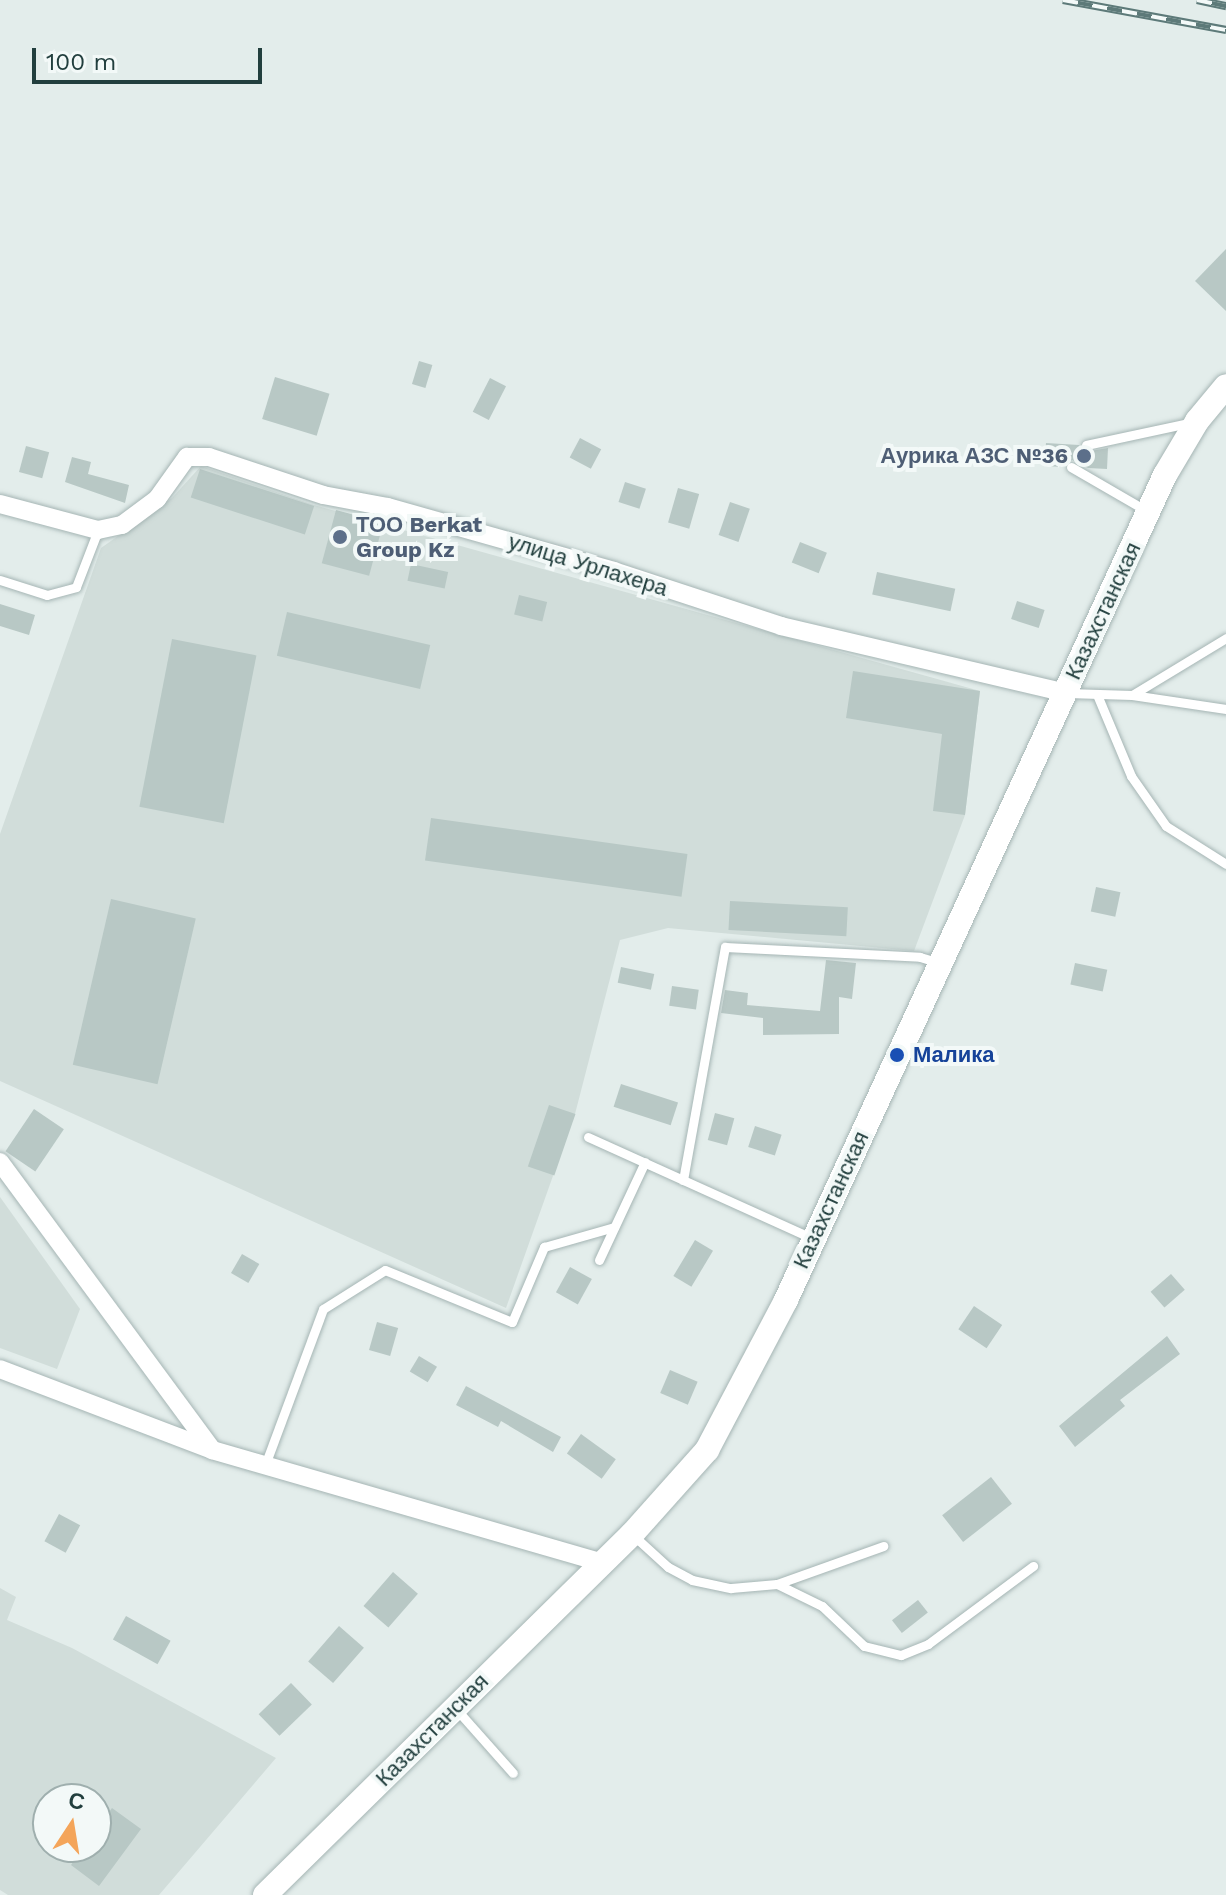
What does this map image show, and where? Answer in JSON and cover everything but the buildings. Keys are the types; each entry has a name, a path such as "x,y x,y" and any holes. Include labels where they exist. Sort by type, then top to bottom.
{"main road":[{"name":"Казахстанская","path":"265,1895 632,1534 707,1450 814,1239 1148,512 1197,421 1226,386"}],"street":[{"name":"улица Урлахера","path":"98,530 143,513 187,457 209,457 323,495 388,507 614,571 781,626 1066,693"},
{"path":"0,504 98,530"},
{"path":"0,1162 212,1450"},
{"path":"0,1369 212,1450 601,1562"}],"lane":[{"path":"1086,445 1197,421"},
{"path":"1071,467 1148,512"},
{"path":"0,580 47,595 76,587 98,530"},
{"path":"1132,695 1226,638"},
{"path":"1066,693 1098,697 1132,695 1226,709"},
{"path":"1098,697 1131,776 1166,826 1226,864"},
{"path":"683,1180 725,947 920,957 940,963"},
{"path":"588,1137 814,1239"},
{"path":"599,1260 645,1162"},
{"path":"265,1465 323,1309 385,1270 512,1322 544,1247 614,1227"},
{"path":"632,1534 651,1555 692,1580 731,1588 777,1584 883,1546"},
{"path":"777,1584 822,1606 864,1646 901,1655 928,1644 1033,1566"},
{"path":"455,1707 513,1773"}],"shaded area":[{"path":"201,466 314,505 980,691 965,815 914,951 668,928 620,940 575,1114 506,1308 0,1081 0,834 101,548 172,498"},
{"path":"0,1197 80,1309 57,1369 0,1348"},
{"path":"0,1588 16,1597 7,1620 72,1648 276,1758 159,1895 8,1895 0,1890"}],"railway":[{"path":"1063,0 1226,30"},
{"path":"1197,0 1226,6"}],"place":[{"name":"Аурика АЗС №36","path":"1084,456"},
{"name":"ТОО Berkat Group Kz","path":"340,537"},
{"name":"Малика","path":"897,1055"}]}
